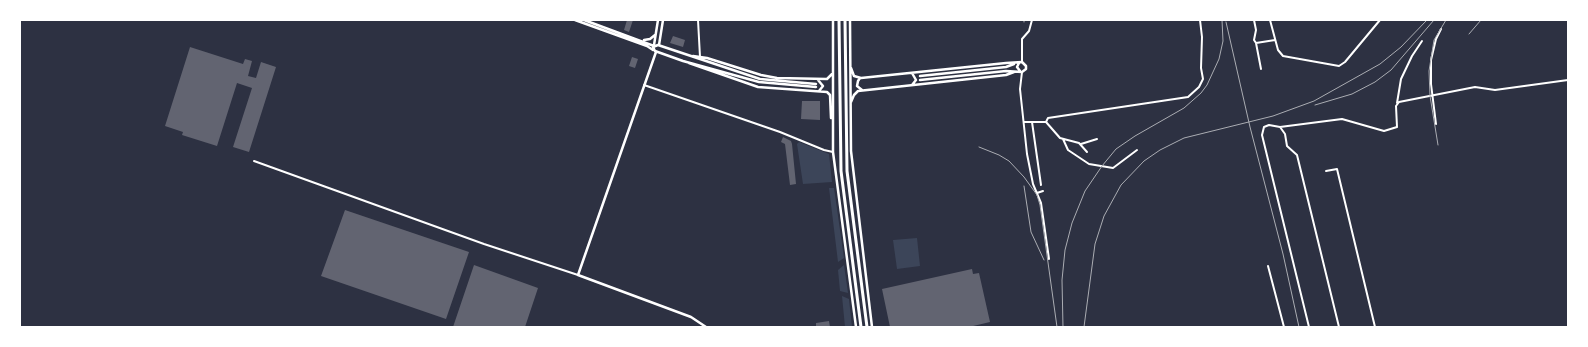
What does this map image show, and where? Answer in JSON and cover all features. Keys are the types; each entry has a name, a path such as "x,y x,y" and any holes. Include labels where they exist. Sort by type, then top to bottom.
{"highway":[{"path":"839,20 841,171 861,327"},
{"path":"845,20 847,171 867,327"}],"main road":[{"path":"575,20 647,46 655,51 758,87 826,92 830,95 833,144"},
{"path":"584,20 654,45 760,79 816,86 759,82 683,61"},
{"path":"658,20 655,34 655,51 578,275 691,317 706,327"},
{"path":"655,51 660,50 659,46 663,20"},
{"path":"833,20 833,152 856,327"},
{"path":"850,20 852,169 872,327"},
{"path":"640,40 650,39 655,34"},
{"path":"685,55 700,57 761,75 793,79 817,80 830,78 833,68"},
{"path":"1021,62 1026,66 1025,70 1021,72 1006,71 920,78 1006,67 1021,62"},
{"path":"1021,62 1017,67 1021,72"},
{"path":"850,66 854,76 860,78 1014,64"},
{"path":"850,106 855,92 863,90 1006,75 1015,72"},
{"path":"912,73 916,78 912,85"},
{"path":"860,78 857,86 863,90"},
{"path":"816,92 822,89 823,86 822,82 817,80"}],"street":[{"path":"698,20 700,57"},
{"path":"1021,62 1022,39 1030,31 1032,20"},
{"path":"1046,122 1048,118 1188,97 1203,79 1201,68 1202,37 1200,20"},
{"path":"1254,20 1256,30 1254,40 1256,43 1261,69"},
{"path":"1270,20 1278,50 1287,57 1339,66 1345,62 1380,20"},
{"path":"1436,124 1432,96 1431,60 1436,39 1441,30"},
{"path":"1256,43 1275,40"},
{"path":"1309,327 1262,135 1263,130 1266,126 1280,126 1342,119 1381,130 1393,129 1398,125 1397,103 1401,79 1412,56 1422,41"},
{"path":"1021,72 1020,89 1027,154 1033,184 1041,203 1049,259"},
{"path":"1397,103 1475,87 1499,90 1568,80"},
{"path":"644,85 833,152"},
{"path":"1024,122 1046,122 1058,136 1063,139 1078,142 1087,152"},
{"path":"1032,122 1041,185"},
{"path":"1280,126 1285,134 1287,146 1297,155 1339,327"},
{"path":"1063,139 1068,150 1089,164 1113,168 1137,150"},
{"path":"1081,144 1097,139"},
{"path":"254,161 484,244 578,275"},
{"path":"1326,171 1337,169 1375,327"},
{"path":"1037,193 1043,191"},
{"path":"1268,266 1284,327"}],"shaded area":[{"path":"799,142 829,154 832,182 803,184 797,144"},
{"path":"829,188 834,188 844,258 838,262"},
{"path":"917,238 920,266 897,269 893,240"},
{"path":"844,265 848,293 840,291 838,270"},
{"path":"842,296 849,299 852,327 845,327"}],"building":[{"path":"627,20 633,20 629,32 624,30"},
{"path":"673,36 685,40 683,47 670,43"},
{"path":"190,47 243,64 245,59 252,61 248,76 256,78 261,62 276,67 249,152 233,147 252,88 237,83 217,146 182,135 183,132 165,126"},
{"path":"632,57 638,59 635,68 629,66"},
{"path":"802,101 820,101 820,120 801,119"},
{"path":"783,137 791,141 792,144 796,184 790,185 785,144 781,142"},
{"path":"345,210 469,252 446,319 321,276"},
{"path":"474,265 538,288 525,327 453,327"},
{"path":"972,269 973,274 979,273 990,322 969,327 890,327 882,289"},
{"path":"829,321 830,327 816,327 816,323"}],"railway":[{"path":"1063,327 1062,280 1065,250 1072,223 1085,191 1116,149 1135,136 1184,108 1201,93 1207,85 1219,59 1223,41 1222,20"},
{"path":"1084,327 1095,244 1104,216 1121,185 1144,161 1160,150 1184,138 1273,116 1314,101 1380,64 1401,47 1427,20"},
{"path":"1315,105 1352,94 1375,82 1391,70 1434,20"},
{"path":"1438,145 1430,96 1429,71 1434,40 1446,20"},
{"path":"1469,34 1481,20"},
{"path":"1226,22 1250,127 1283,254 1299,327"},
{"path":"979,147 999,155 1009,161 1024,177 1037,195 1040,205 1057,327"},
{"path":"1024,186 1031,232 1044,260"}]}
